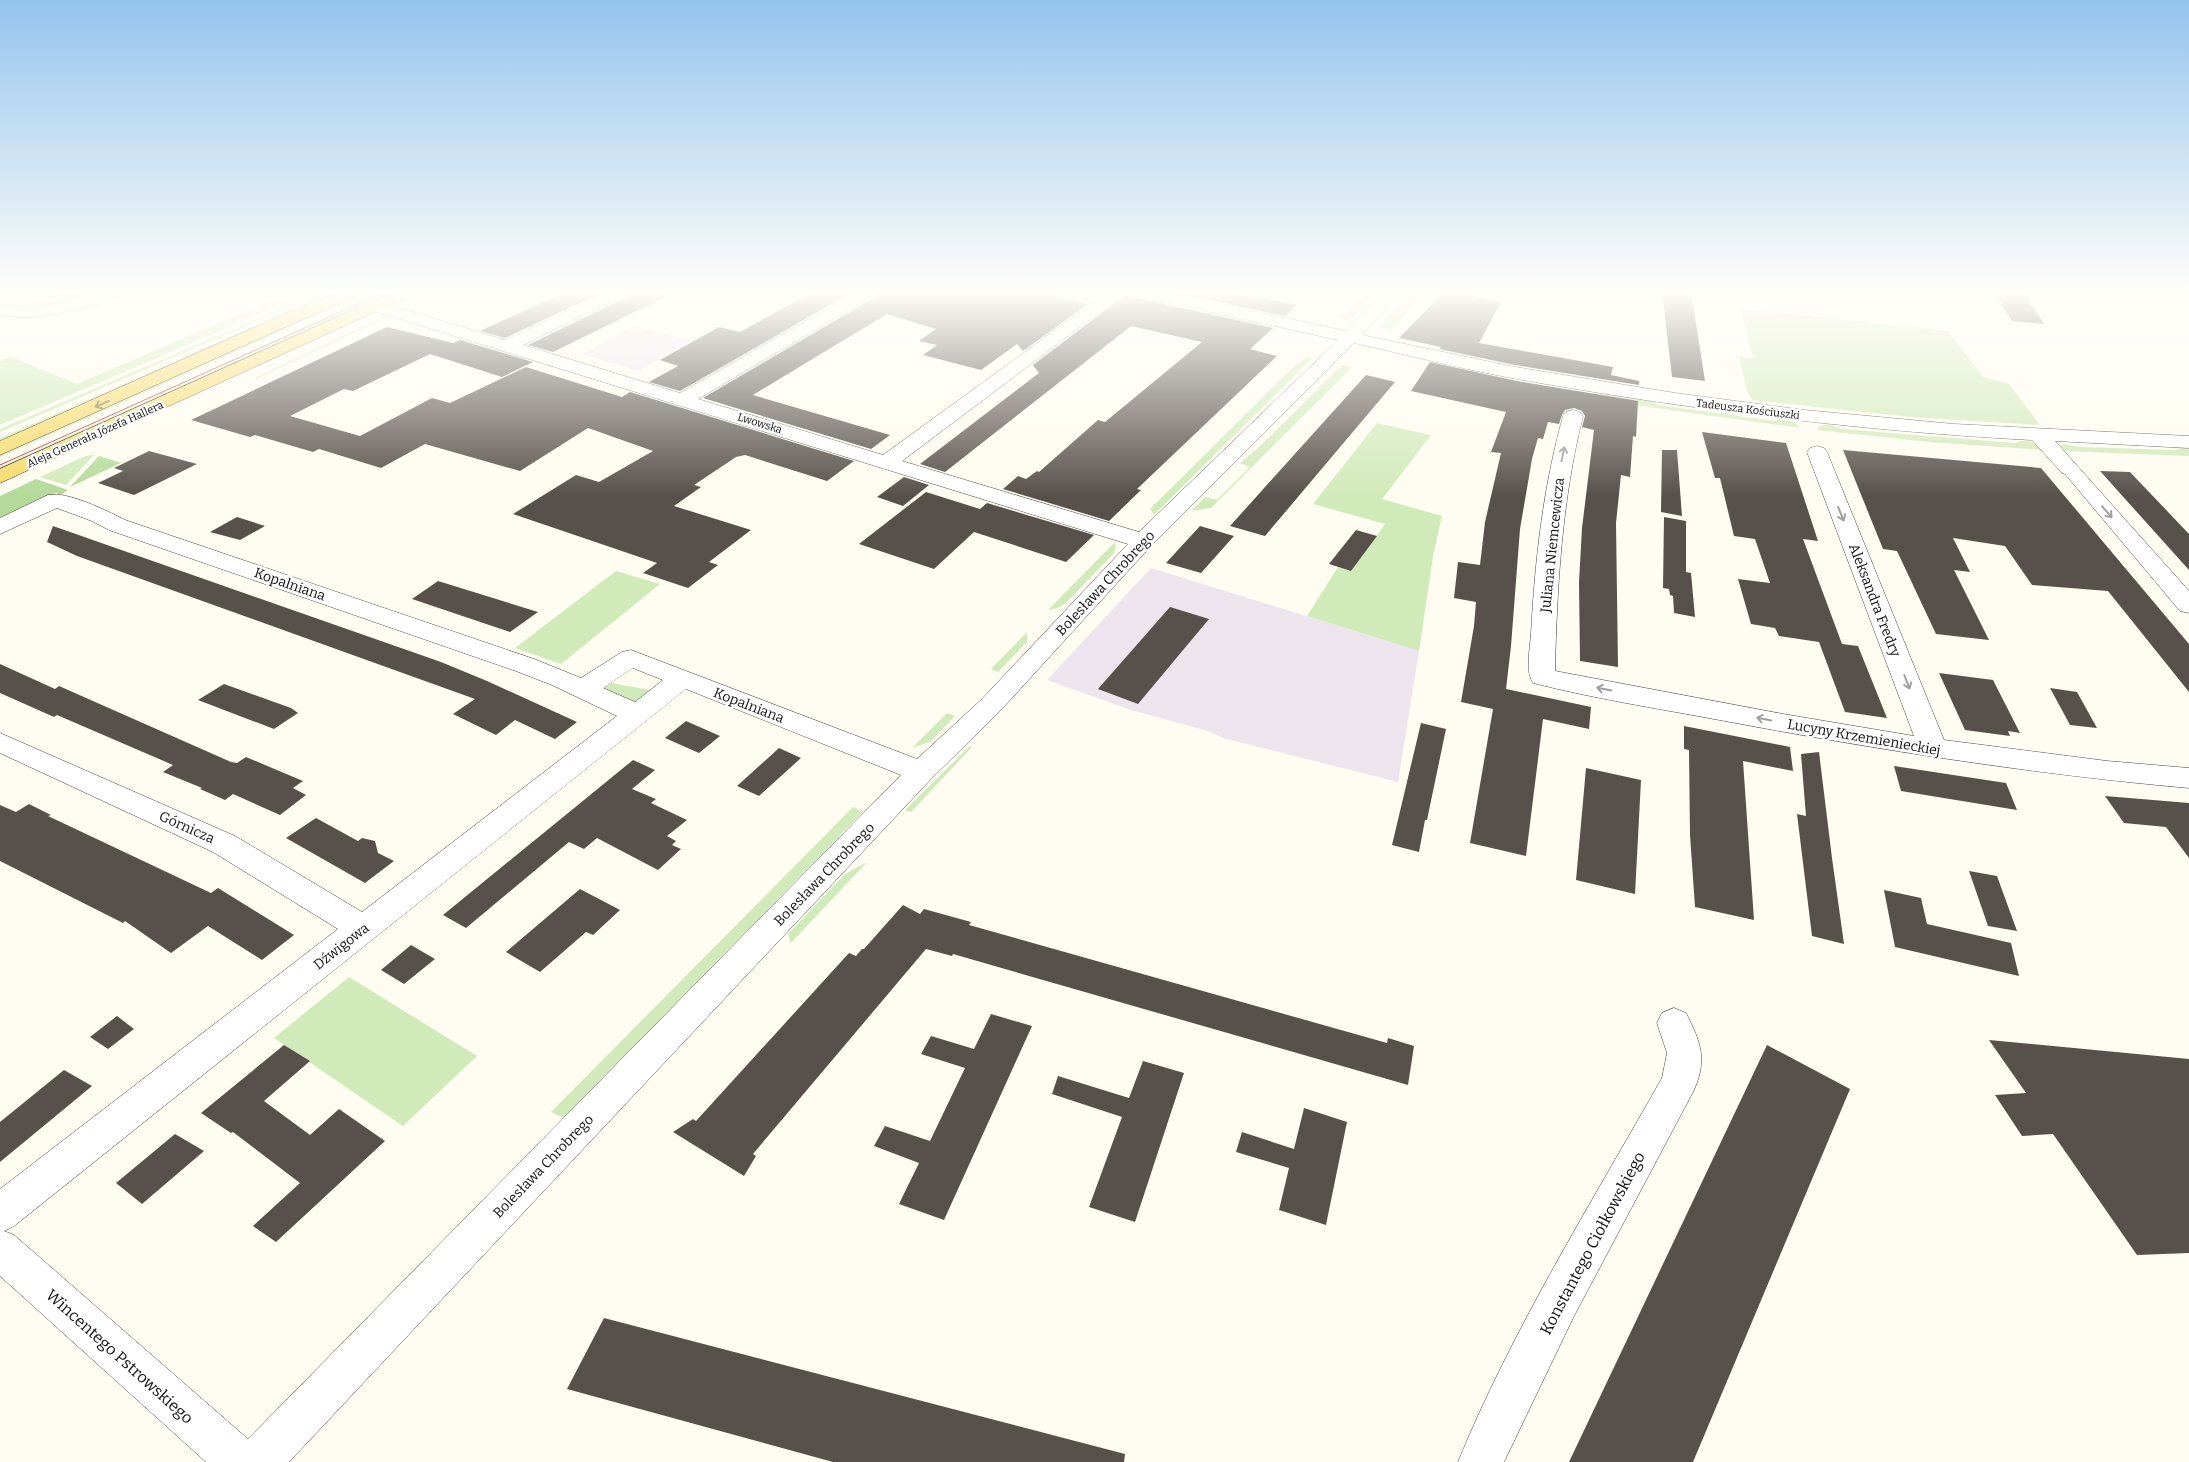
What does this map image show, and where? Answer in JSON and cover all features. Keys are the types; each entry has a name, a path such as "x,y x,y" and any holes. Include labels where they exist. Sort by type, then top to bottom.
{"main road":[{"name":"Aleja Generała Józefa Hallera","path":"0,449 200,359"},
{"name":"Aleja Generała Józefa Hallera","path":"0,477 259,359"}],"street":[{"name":"Lwowska","path":"550,359 1143,542"},
{"path":"682,400 752,359"},
{"path":"887,462 1027,359"},
{"name":"Bolesława Chrobrego","path":"258,1462 921,772 1007,689 1143,542 1232,452 1285,403 1328,359"},
{"name":"Tadeusza Kościuszki","path":"1450,359 1581,385 1804,416 2039,436 2189,442"},
{"name":"Juliana Niemcewicza","path":"1542,676 1546,577 1557,485 1581,385"},
{"name":"Aleksandra Fredry","path":"1804,416 1933,748"},
{"path":"2039,436 2189,606"},
{"name":"Kopalniana","path":"0,527 56,500 93,513 126,528 525,665 637,714"},
{"name":"Kopalniana","path":"582,689 631,658 921,772"},
{"name":"Lucyny Krzemienieckiej","path":"1542,676 1824,731 2064,767 2189,778"},
{"name":"Dźwigowa","path":"0,1213 682,679"},
{"name":"Górnicza","path":"0,742 224,844 364,929"},
{"name":"Konstantego Ciołkowskiego","path":"1480,1462 1492,1434 1559,1301 1680,1081 1685,1053 1674,1023"},
{"name":"Wincentego Pstrowskiego","path":"0,1249 240,1462"}],"shaded area":[{"path":"599,359 659,359 638,371"},
{"path":"1151,568 1419,651 1398,782 1223,738 1208,731 1131,710 1047,680"}],"green space":[{"path":"16,359 77,384 135,359 154,359 0,425 0,361"},
{"path":"163,359 169,359 0,432 0,429"},
{"path":"181,359 186,359 0,444 0,438"},
{"path":"212,359 219,359 0,457 0,454"},
{"path":"240,359 248,359 0,472 0,467"},
{"path":"294,359 298,359 258,378 255,378"},
{"path":"1305,359 1311,359 1154,515 1150,509 1295,365"},
{"path":"1740,359 1969,359 1983,377 2009,384 2040,425 1910,417 1752,400 1747,391"},
{"path":"1342,365 1352,367 1211,508 1191,511 1205,497 1217,500 1250,467 1240,463 1258,448"},
{"path":"1601,394 1651,401 1659,405 1774,421 1789,420 1800,428 1634,405 1589,395"},
{"path":"1377,423 1431,435 1382,499 1442,516 1433,556 1419,651 1307,616 1338,567 1351,571 1385,524 1313,504"},
{"path":"1828,424 1842,429 2015,443 2027,441 2038,445 2044,450 1929,442 1817,430 1818,427"},
{"path":"2064,444 2079,447 2177,450 2180,447 2189,447 2189,456 2063,451 2060,446"},
{"path":"95,454 66,485 40,477 83,457"},
{"path":"99,456 121,463 70,487"},
{"path":"36,479 68,490 61,495 56,493 0,523 0,496"},
{"path":"1115,542 1116,547 1113,554 1066,603 1058,608 1048,610"},
{"path":"616,571 660,584 561,664 515,648"},
{"path":"1027,632 1027,642 998,672 991,669"},
{"path":"611,683 650,690 650,692 637,703 601,689"},
{"path":"947,713 955,716 931,741 912,748"},
{"path":"970,746 972,747 911,812 905,810"},
{"path":"853,807 863,812 564,1118 551,1112"},
{"path":"867,862 791,943 788,934 845,874"},
{"path":"349,977 477,1056 403,1126 274,1038"}],"building":[{"path":"319,359 419,359 353,391 344,389 290,416 360,436 432,398 450,403 526,367 622,397 630,392 854,461 827,481 745,455 736,457 694,485 701,487 674,506 751,530 709,562 718,565 688,588 643,573 657,563 513,514 576,475 599,482 653,451 588,428 520,471 425,444 381,468 319,449 313,452 255,435 250,437 191,420"},
{"path":"446,359 524,359 533,362 502,377"},
{"path":"735,359 680,391 649,382 678,366 660,360"},
{"path":"769,359 812,359 753,395 890,435 871,449 703,398"},
{"path":"939,359 996,359 981,370"},
{"path":"1041,359 1089,359 945,472 920,464 1039,373 1033,365"},
{"path":"1181,359 1274,359 1137,489 1141,490 1109,521 1003,489 1018,476 1026,479 1037,471 1039,472 1098,420 1105,422"},
{"path":"1488,359 1570,359 1613,367 1611,375 1639,381 1639,385"},
{"path":"1670,359 1702,359 1705,381 1672,377"},
{"path":"1430,362 1517,381 1638,401 1636,437 1633,436 1630,477 1621,475 1616,523 1618,667 1580,661 1579,582 1582,528 1594,430 1582,427 1585,416 1582,411 1574,408 1565,410 1559,424 1548,422 1543,439 1538,438 1532,459 1520,529 1506,689 1591,707 1589,729 1543,719 1526,856 1470,843 1493,709 1461,702 1474,626 1476,602 1454,598 1458,562 1480,565 1485,522 1501,453 1491,452 1506,412 1411,391"},
{"path":"1366,375 1395,382 1265,536 1230,526"},
{"path":"1702,432 1786,443 1818,541 1803,539 1842,644 1858,646 1887,718 1845,712 1819,642 1779,636 1775,628 1751,624 1738,579 1770,583 1755,539 1734,536 1720,478 1715,478"},
{"path":"1662,450 1677,450 1682,516 1661,512"},
{"path":"1843,450 2041,468 2189,644 2189,692 2108,591 2032,585 2005,546 1953,538 1970,572 1954,570 1989,640 1936,634 1897,551 1883,549"},
{"path":"149,451 197,464 134,495 98,483 123,471 114,468"},
{"path":"2100,471 2130,472 2189,534 2189,570"},
{"path":"904,477 929,485 903,506 877,497"},
{"path":"926,492 980,509 987,503 1094,535 1066,562 974,532 934,569 859,544"},
{"path":"237,517 265,526 240,540 210,532"},
{"path":"1664,517 1686,521 1686,572 1691,573 1695,617 1674,613 1673,596 1670,595 1669,589 1663,588"},
{"path":"53,526 441,662 577,722 555,739 515,720 496,735 453,714 475,699 77,556 47,542"},
{"path":"1200,526 1234,536 1201,573 1166,563"},
{"path":"1356,530 1377,536 1351,571 1329,564"},
{"path":"438,581 538,612 510,632 412,599"},
{"path":"1170,607 1209,619 1138,704 1098,689"},
{"path":"0,664 55,689 59,686 231,762 237,763 246,757 303,781 293,788 306,795 280,815 233,794 225,800 163,772 173,765 57,715 54,717 0,693"},
{"path":"1939,673 1993,680 2020,733 2008,731 2010,736 1965,730"},
{"path":"224,684 291,708 298,713 274,729 198,700"},
{"path":"2050,688 2077,692 2097,728 2070,725"},
{"path":"686,721 720,736 699,753 665,738"},
{"path":"1421,723 1446,729 1419,852 1392,845"},
{"path":"1684,726 1790,747 1793,771 1743,761 1754,920 1695,907 1690,835 1689,750 1684,749"},
{"path":"779,748 801,758 759,796 737,786"},
{"path":"1819,752 1844,944 1812,936 1797,814 1806,816 1801,754"},
{"path":"633,760 655,770 632,789 656,799 651,803 687,820 667,836 676,841 672,845 681,849 658,870 597,838 584,849 569,842 466,928 443,915"},
{"path":"1894,766 2006,783 2017,810 1901,791"},
{"path":"1586,768 1641,780 1635,894 1576,880"},
{"path":"2105,796 2189,803 2189,858 2166,827 2124,823"},
{"path":"29,804 51,815 48,816 211,893 218,888 294,935 262,960 208,926 171,953 125,921 123,923 0,861 0,805 16,812"},
{"path":"316,818 358,841 362,838 375,841 378,853 394,861 365,883 286,838"},
{"path":"1969,871 1997,876 2017,931 1988,926"},
{"path":"580,889 620,910 593,935 586,932 540,972 506,952"},
{"path":"1884,890 1921,898 1927,924 2011,943 2019,976 1895,947"},
{"path":"903,905 920,914 924,909 971,922 969,925 1387,1043 1388,1038 1414,1046 1408,1085 953,954 952,956 926,949 753,1154 756,1156 744,1176 673,1132 693,1119 696,1121 849,953 856,956 864,949"},
{"path":"411,945 435,959 404,984 381,970"},
{"path":"991,1014 1032,1026 944,1220 899,1204 919,1163 874,1146 885,1126 930,1141 965,1068 921,1054 931,1036 974,1049"},
{"path":"117,1016 134,1029 108,1049 90,1037"},
{"path":"1989,1040 2189,1059 2189,1253 2137,1255 2053,1134 2022,1136 1995,1095 2026,1093"},
{"path":"284,1045 310,1061 264,1101 310,1135 339,1109 385,1141 276,1242 253,1226 300,1183 233,1132 231,1133 201,1113"},
{"path":"1767,1045 1850,1089 1693,1462 1569,1462"},
{"path":"1143,1061 1184,1073 1135,1222 1089,1207 1122,1117 1052,1094 1058,1076 1129,1098"},
{"path":"64,1070 92,1086 0,1162 0,1122"},
{"path":"1304,1108 1347,1122 1326,1225 1279,1210 1289,1168 1236,1152 1242,1132 1294,1149"},
{"path":"175,1134 204,1151 142,1204 116,1183"},
{"path":"604,1318 1125,1454 1124,1462 833,1462 567,1389"}],"tram line":[{"path":"0,465 235,359"}]}
